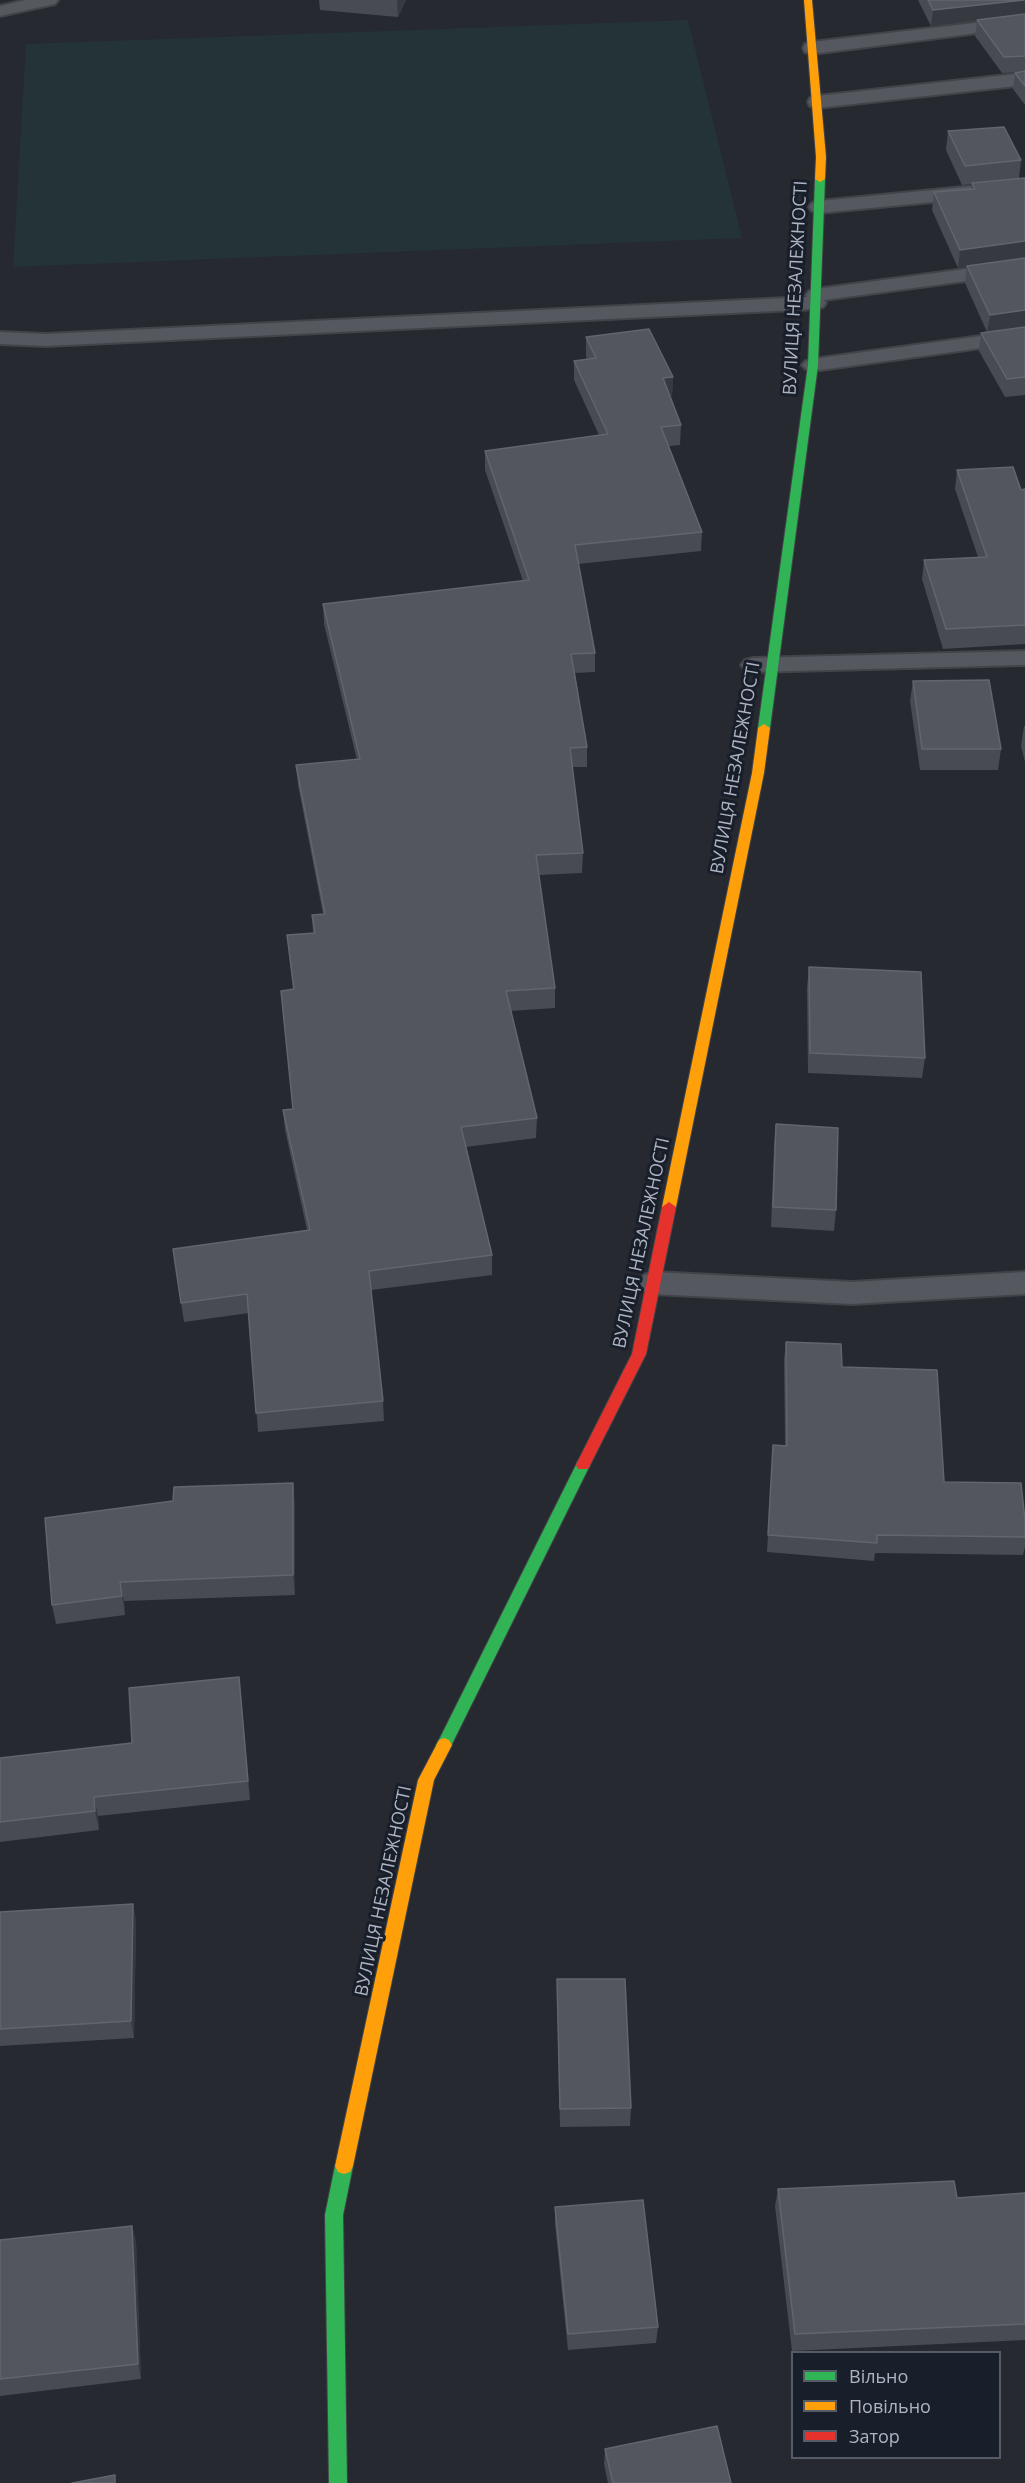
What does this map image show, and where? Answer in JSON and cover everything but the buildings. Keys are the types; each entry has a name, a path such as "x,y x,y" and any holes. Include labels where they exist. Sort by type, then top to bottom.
{"street":[{"name":"ВУЛИЦЯ НЕЗАЛЕЖНОСТІ","path":"338,2483 334,2215 426,1780 639,1354 758,773 763,665 813,365 822,157 808,0"}],"lane":[{"path":"0,11 49,0"},
{"path":"812,48 1025,22"},
{"path":"817,102 1025,79"},
{"path":"819,207 1025,188"},
{"path":"0,338 46,340 816,299 1025,267"},
{"path":"813,365 1025,336"},
{"path":"763,665 1025,658"},
{"path":"654,1283 852,1293 1025,1283"}],"shaded area":[{"path":"688,20 742,238 13,267 26,44"}],"traffic: fast":[{"path":"764,728 813,365 820,179"},
{"path":"444,1745 583,1465"},
{"path":"338,2483 334,2215 344,2166"}],"traffic: slow":[{"path":"808,0 821,157 820,179"},
{"path":"669,1207 758,773 764,728"},
{"path":"344,2166 426,1780 444,1745"}],"traffic: jam":[{"path":"583,1465 639,1354 669,1207"}]}
